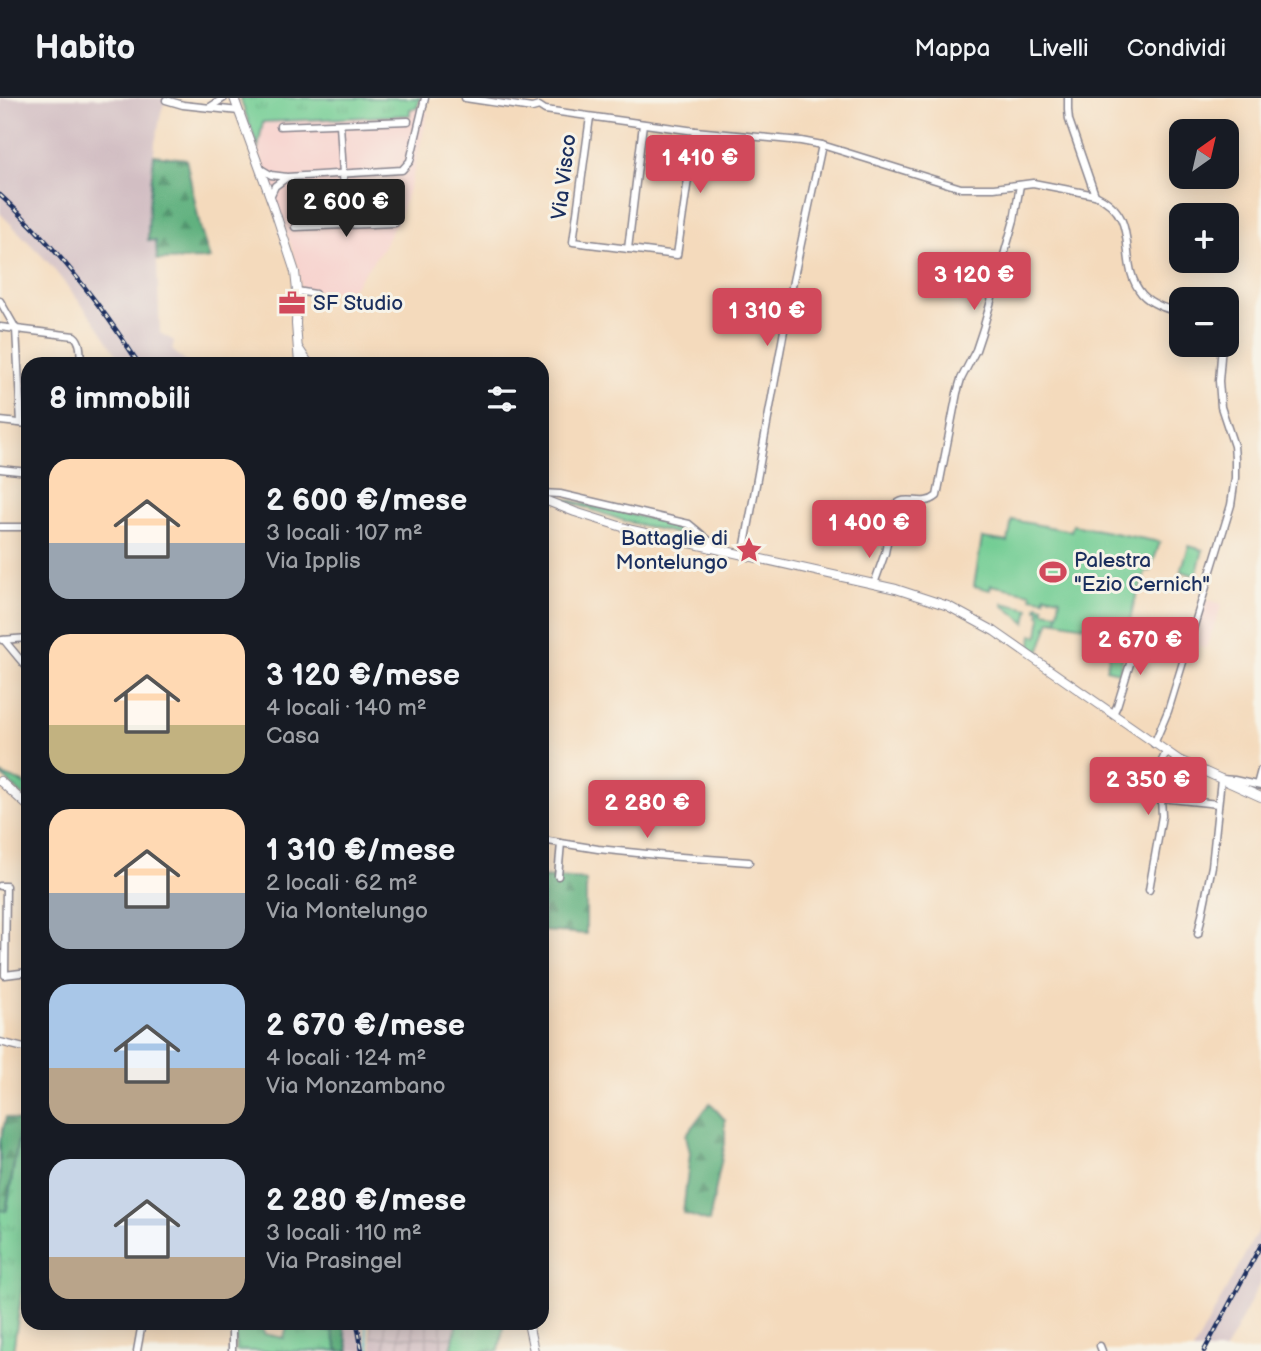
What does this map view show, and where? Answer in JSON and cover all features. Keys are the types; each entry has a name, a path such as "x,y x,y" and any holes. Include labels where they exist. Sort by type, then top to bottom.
{"street":[{"path":"210,107 224,98"},
{"path":"234,98 293,263 297,291 299,357"},
{"path":"265,183 287,177 405,169 410,161 425,98"},
{"path":"465,98 532,108 538,102 545,110 590,117 801,141 961,188 994,188 1033,183 1095,195 1112,207 1121,219 1126,232 1130,269 1136,284 1143,294 1158,305 1169,309"},
{"path":"1069,98 1068,116 1095,195"},
{"path":"166,100 183,105 239,111"},
{"name":"Via Visco","path":"590,117 573,242 628,249"},
{"path":"280,127 408,121"},
{"path":"340,124 346,225"},
{"path":"642,124 628,249 677,255 695,131"},
{"path":"743,556 793,281 822,145"},
{"path":"259,167 277,180"},
{"path":"271,197 277,180"},
{"path":"874,584 880,570 894,507 898,501 932,501 937,496 957,393 983,329 1014,220 1020,185"},
{"path":"295,227 395,223"},
{"path":"297,291 315,294"},
{"path":"0,301 16,329 21,388"},
{"path":"0,327 71,335 77,338 80,357"},
{"path":"298,347 304,357"},
{"path":"1154,744 1168,711 1231,505 1235,478 1234,446 1221,407 1221,357"},
{"path":"0,421 21,424"},
{"path":"0,469 21,471"},
{"path":"549,493 689,524 712,543 711,549"},
{"path":"549,502 610,524 925,598 970,617 1003,637 1179,760 1261,797"},
{"path":"0,527 21,527"},
{"path":"1113,714 1141,628"},
{"path":"2,640 21,639"},
{"path":"2,640 21,661"},
{"path":"1149,890 1162,816 1157,786 1158,774 1166,752"},
{"path":"1221,779 1259,786 1261,770"},
{"path":"1198,934 1212,866 1221,779"},
{"path":"0,781 21,800"},
{"path":"1161,798 1218,804"},
{"path":"549,842 667,856 748,862"},
{"path":"558,876 561,843"},
{"path":"0,886 6,886 2,977 21,973"},
{"path":"0,1042 21,1047"},
{"path":"137,1351 141,1330"},
{"path":"232,1351 233,1330"},
{"path":"530,1330 534,1351"}],"shaded area":[{"path":"0,98 167,98 155,143 149,204 149,240 156,240 160,333 174,341 172,350 180,357 118,357 94,320 48,262 0,213"},
{"path":"410,109 428,111 412,180 399,217 382,249 352,289 330,292 301,289 298,267 258,148 263,122 410,115"},
{"path":"1206,599 1222,604 1206,648 1192,643"},
{"path":"1261,1225 1261,1281 1225,1351 1193,1351"},
{"path":"344,1330 363,1330 367,1351 349,1351"},
{"path":"370,1330 456,1330 451,1351 373,1351"}],"green space":[{"path":"240,98 420,98 417,108 410,109 410,115 263,122 258,148"},
{"path":"154,155 186,159 201,231 210,259 157,260 156,241 148,240"},
{"path":"555,497 689,528 706,541 625,521"},
{"path":"1012,520 1071,531 1073,525 1160,542 1150,571 1146,571 1134,603 1127,634 1057,621 1060,598 1045,595 1044,599 1031,597 1031,593 991,585 990,590 974,586 982,538 1008,542"},
{"path":"1189,546 1203,550 1196,576 1181,571"},
{"path":"1003,605 1029,609 1026,623"},
{"path":"1038,605 1044,607 1043,611 1058,613 1057,621 1050,620 1038,656 1031,644 1032,635 1038,636 1041,616"},
{"path":"1112,645 1125,648 1119,672 1106,669"},
{"path":"0,774 21,782 21,793"},
{"path":"549,877 586,880 586,934 549,931"},
{"path":"710,1103 725,1120 725,1143 709,1222 683,1213 690,1153 686,1135"},
{"path":"6,1117 21,1122 6,1211 0,1210 0,1142"},
{"path":"21,1122 21,1298 13,1351 0,1351 0,1210 7,1210"},
{"path":"236,1330 263,1330 264,1334 284,1338 286,1330 322,1330 332,1332 338,1351 236,1351"},
{"path":"332,1330 344,1330 349,1351 338,1351"},
{"path":"456,1330 503,1330 499,1351 451,1351"}],"waterway":[{"path":"366,1330 370,1351"}],"railway":[{"path":"0,195 75,275 134,357"},
{"path":"1204,1351 1261,1245"},
{"path":"358,1330 362,1351"}],"place":[{"name":"SF Studio","path":"292,303"},
{"name":"Battaglie di Montelungo","path":"749,550"},
{"name":"Palestra \"Ezio Cernich\"","path":"1053,572"}]}
